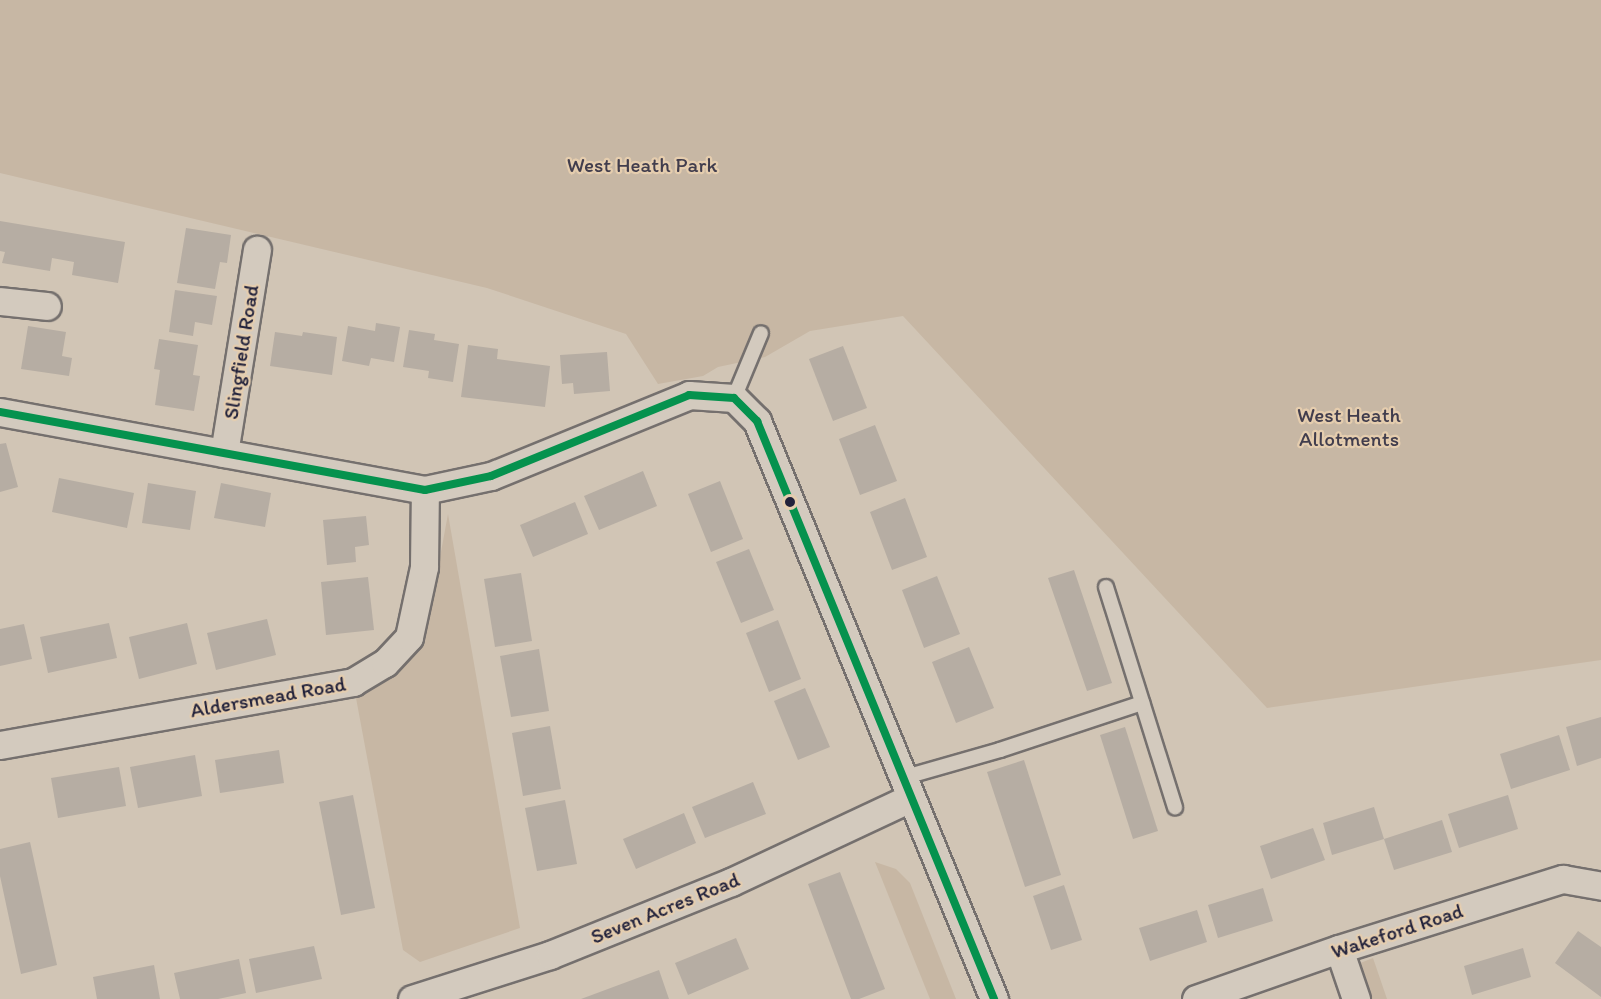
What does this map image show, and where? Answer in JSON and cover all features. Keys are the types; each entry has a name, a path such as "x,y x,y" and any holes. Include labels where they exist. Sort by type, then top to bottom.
{"street":[{"name":"Slingfield Road","path":"224,453 257,250"},
{"path":"0,301 47,306"},
{"path":"0,412 425,490 491,476 689,395 734,398 756,421 994,999"},
{"name":"Aldersmead Road","path":"0,745 353,682 385,663 409,637 424,567 425,490"},
{"name":"Seven Acres Road","path":"412,999 550,955 732,882 906,788"},
{"name":"Wakeford Road","path":"1196,999 1339,949 1563,879 1601,886"},
{"path":"1339,949 1356,999"}],"lane":[{"path":"734,398 761,333"},
{"path":"1106,588 1174,807"},
{"path":"906,788 1000,750 1142,703"}],"green space":[{"path":"0,0 1601,0 1601,660 1267,708 903,316 810,331 765,357 718,367 703,376 658,384 626,334 487,288 0,173"},
{"path":"448,514 520,928 420,962 403,950 356,698 397,667 431,606"},
{"path":"875,862 896,869 910,883 956,999 930,999"},
{"path":"1373,958 1387,999 1361,999 1350,967"}],"building":[{"path":"0,221 125,242 118,283 72,275 74,262 52,258 50,271 2,263 5,252 0,251"},
{"path":"186,228 231,235 227,263 220,262 215,289 177,283"},
{"path":"175,290 217,296 212,325 195,322 193,336 169,332"},
{"path":"376,323 400,327 394,362 371,358 369,366 342,361 348,326 375,331"},
{"path":"28,326 66,332 62,356 72,358 69,376 21,369"},
{"path":"409,330 435,334 434,340 459,344 453,382 428,378 429,371 403,367"},
{"path":"275,332 302,336 303,332 337,337 332,375 270,366"},
{"path":"159,339 198,345 193,375 200,376 194,411 155,405 160,370 154,369"},
{"path":"468,345 498,349 497,359 550,366 545,407 461,397"},
{"path":"843,346 867,408 833,421 809,359"},
{"path":"607,352 610,391 574,394 573,383 562,384 560,355"},
{"path":"875,425 897,481 860,495 839,439"},
{"path":"6,443 18,487 0,492 0,444"},
{"path":"643,471 657,506 599,530 584,496"},
{"path":"59,478 134,493 127,528 52,512"},
{"path":"720,481 743,539 711,552 688,494"},
{"path":"148,483 196,491 190,530 142,523"},
{"path":"221,483 271,493 265,527 214,518"},
{"path":"905,498 927,557 892,570 870,512"},
{"path":"575,502 588,534 533,557 520,525"},
{"path":"366,516 369,545 355,547 356,562 327,565 323,520"},
{"path":"749,549 774,610 741,623 716,562"},
{"path":"1074,570 1112,683 1087,691 1048,578"},
{"path":"521,573 532,641 495,647 484,579"},
{"path":"937,576 960,634 924,648 902,590"},
{"path":"368,577 374,630 326,635 321,582"},
{"path":"267,619 276,655 216,670 207,633"},
{"path":"778,620 801,679 769,692 746,633"},
{"path":"109,623 117,658 48,673 40,637"},
{"path":"187,623 197,664 139,679 129,637"},
{"path":"24,624 32,659 0,666 0,629"},
{"path":"969,647 994,708 956,723 932,662"},
{"path":"539,649 549,711 511,717 500,656"},
{"path":"805,688 830,747 798,760 774,701"},
{"path":"1601,717 1601,758 1577,766 1566,727"},
{"path":"550,726 561,789 523,796 512,733"},
{"path":"1125,727 1158,831 1133,839 1100,735"},
{"path":"1559,735 1570,770 1511,789 1500,754"},
{"path":"279,750 284,783 220,793 215,760"},
{"path":"195,755 202,796 138,808 130,767"},
{"path":"1024,760 1061,875 1025,887 987,772"},
{"path":"119,767 126,806 58,818 51,778"},
{"path":"753,782 766,814 705,838 692,807"},
{"path":"353,795 375,908 341,915 319,802"},
{"path":"1508,795 1518,829 1459,848 1448,814"},
{"path":"565,800 577,864 537,871 525,808"},
{"path":"1374,807 1384,839 1332,855 1323,823"},
{"path":"684,813 696,843 636,869 623,839"},
{"path":"1442,820 1452,852 1394,870 1384,839"},
{"path":"1313,828 1325,860 1271,879 1260,846"},
{"path":"30,842 57,965 21,974 0,876 0,849"},
{"path":"840,872 885,989 859,999 851,999 808,884"},
{"path":"1064,885 1082,940 1051,950 1033,896"},
{"path":"1263,888 1273,921 1218,938 1208,905"},
{"path":"1197,910 1207,942 1150,961 1139,928"},
{"path":"1578,931 1601,947 1601,997 1555,963"},
{"path":"736,938 749,969 688,995 675,963"},
{"path":"314,946 322,979 256,993 249,959"},
{"path":"1523,948 1531,977 1472,995 1464,966"},
{"path":"239,959 246,993 218,999 180,999 174,973"},
{"path":"154,965 160,999 97,999 93,977"},
{"path":"659,970 669,999 581,999"}],"transit line":[{"path":"0,412 425,490 491,476 689,395 734,398 757,421 994,999"}],"park label":[{"name":"West Heath Park","path":"642,165"},
{"name":"West Heath Allotments","path":"1349,427"}]}
